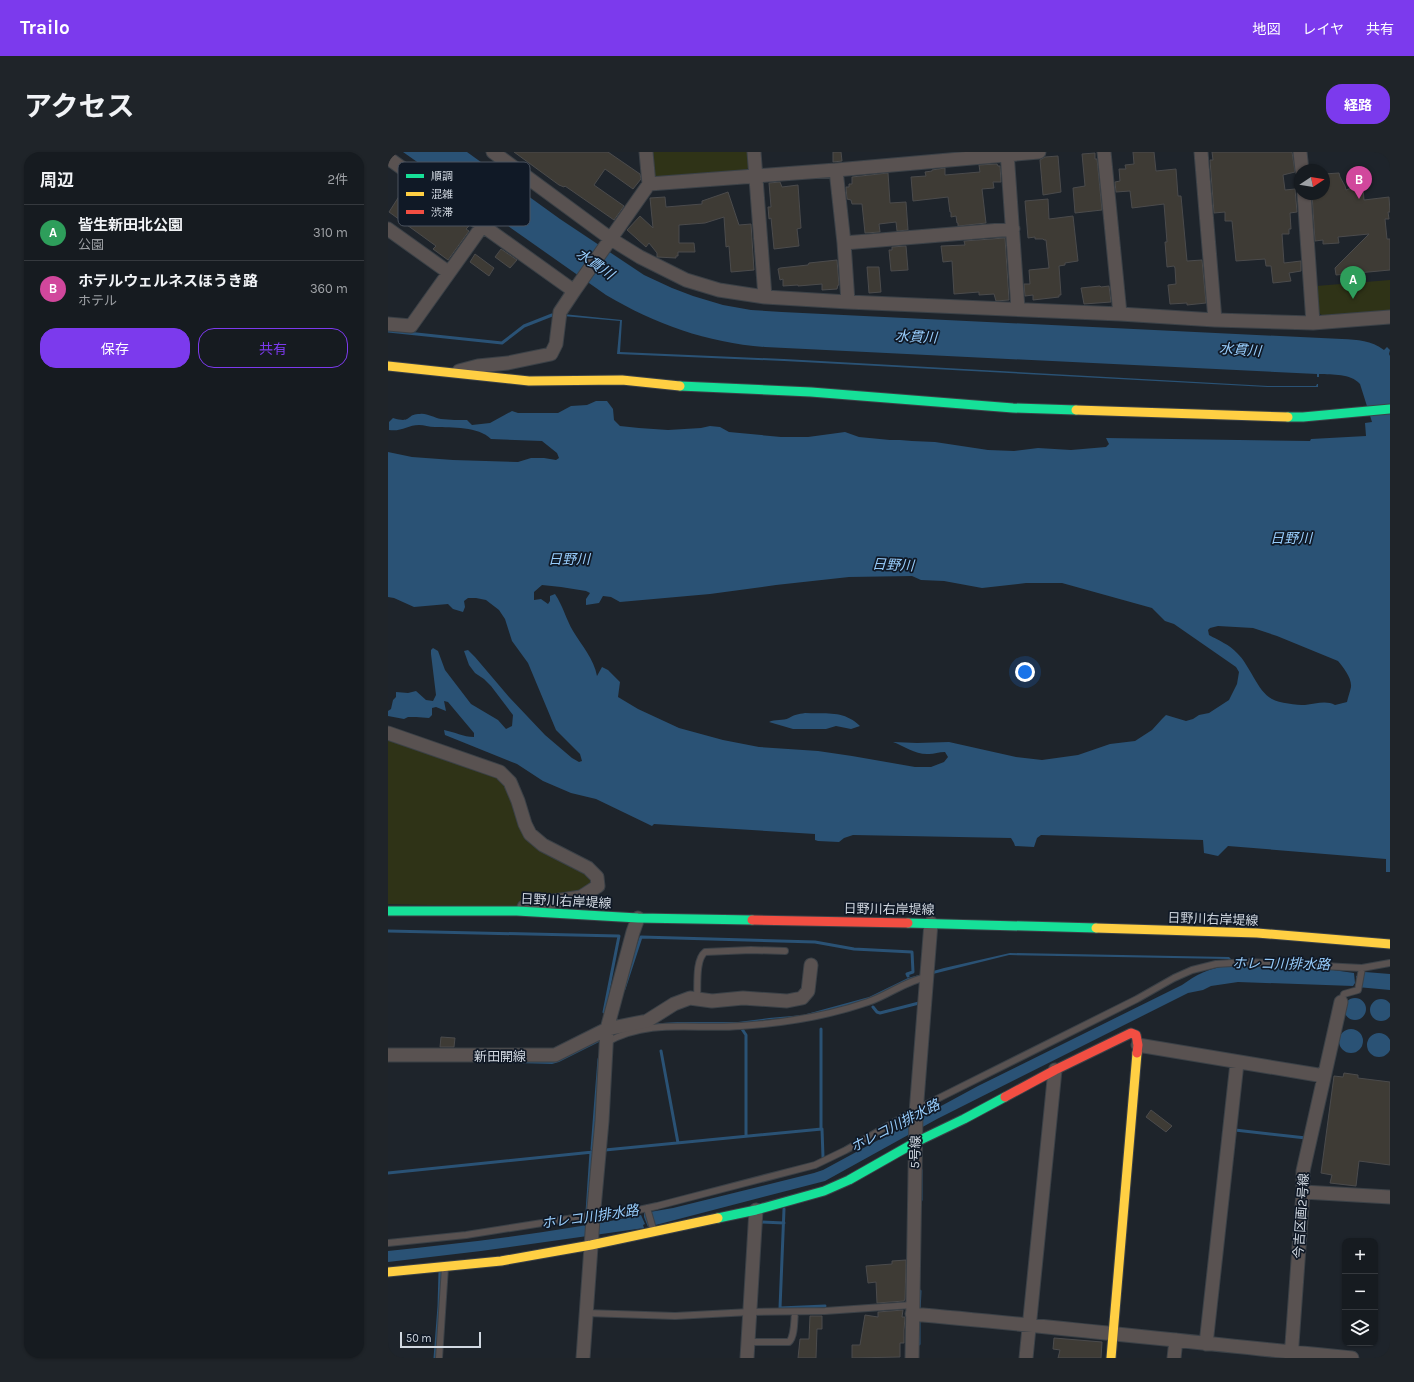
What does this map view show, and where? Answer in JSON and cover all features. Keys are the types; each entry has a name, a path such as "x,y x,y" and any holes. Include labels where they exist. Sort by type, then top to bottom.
{"street":[{"path":"493,152 506,162"},
{"path":"453,373 478,366 551,354 556,344 560,312 649,184 646,152"},
{"path":"754,152 765,297"},
{"path":"649,184 836,170 1008,153 1039,152"},
{"path":"1104,152 1120,314"},
{"path":"1201,152 1215,320"},
{"path":"1300,152 1301,164"},
{"path":"1008,153 1018,309"},
{"path":"388,158 398,165"},
{"path":"836,170 844,243 848,302"},
{"path":"530,180 609,241 686,280 719,290 765,297 1215,320 1313,323 1390,316"},
{"path":"1304,200 1313,323"},
{"path":"388,324 411,326 448,272 482,226"},
{"path":"485,226 577,286"},
{"path":"388,229 448,272"},
{"path":"844,243 1013,229"},
{"path":"388,366 529,381 622,380 682,386 811,392 1013,408 1303,417 1390,408"},
{"path":"388,733 500,772 510,782 530,834 543,844 588,868 597,877 598,886 581,897 528,905 517,911"},
{"name":"日野川右岸堤線","path":"388,911 517,911 638,918 931,923 1257,933 1390,944"},
{"path":"583,1358 593,1217 602,1121 607,1029 638,918"},
{"name":"5号線","path":"912,1358 914,1156 916,1139 916,1111 931,923"},
{"name":"新田開線","path":"388,1055 555,1055 607,1029 647,1021 674,1004 690,998 712,1001 743,998 787,1001 802,998 808,991 811,965"},
{"name":"今吉区画2号線","path":"1291,1355 1303,1192 1303,1171 1341,1002"},
{"path":"388,1272 501,1261 591,1242 654,1232 756,1210 824,1191 849,1180 916,1139 964,1119 1055,1070 1131,1033 1136,1035 1138,1045 1111,1358"},
{"path":"1138,1045 1324,1076"},
{"path":"1206,1344 1237,1062"},
{"path":"1026,1358 1055,1070"},
{"path":"1303,1192 1390,1197"},
{"path":"747,1358 756,1210"},
{"path":"912,1309 1029,1325 1176,1340 1291,1355 1352,1358"},
{"path":"1174,1358 1176,1340"}],"lane":[{"path":"697,999 700,958 705,952 751,950 785,951"},
{"path":"388,1243 466,1235 620,1214 815,1165 846,1150 916,1111 1192,970 1216,964 1248,962 1362,968 1390,963"},
{"path":"1341,1002 1344,994 1358,990 1362,968"},
{"path":"606,1043 625,1034 649,1028 740,1026 816,1016 868,1002 910,981 927,977"},
{"path":"647,1208 654,1232"},
{"path":"439,1358 445,1266"},
{"path":"586,1313 674,1316 750,1312 912,1309"},
{"path":"748,1342 789,1342 792,1335 795,1312"}],"green space":[{"path":"651,152 750,152 751,165 745,171 659,179 653,174"},
{"path":"1390,280 1390,311 1324,317 1318,312 1316,286"},
{"path":"388,736 503,779 523,826 585,869 594,883 582,893 514,907 388,904"}],"water":[{"name":"日野川","path":"403,152 467,152 481,162 417,162"},
{"name":"日野川","path":"530,197 644,275 693,296 723,305 751,310 1348,339 1369,342 1384,350 1387,347 1390,350 1390,872 1386,872 1386,859 1228,846 1218,856 1204,853 1203,840 1041,835 1037,838 1034,847 1015,846 1011,838 853,835 844,838 839,842 815,840 815,834 654,824 652,826 596,799 571,793 543,781 517,764 445,735 444,730 474,737 474,733 448,702 444,701 446,711 436,707 432,708 432,715 429,718 408,717 404,719 388,716 388,711 391,709 393,700 396,697 396,692 408,693 416,691 426,700 433,701 436,695 431,654 431,650 433,648 438,651 445,670 471,704 498,720 506,729 512,726 513,715 491,686 475,673 469,665 464,651 468,650 545,735 572,758 579,762 582,761 580,754 556,730 528,663 512,641 505,619 499,610 486,600 476,598 468,598 464,601 465,607 463,612 453,609 448,604 414,607 394,598 388,597 388,452 412,457 518,462 531,458 556,460 559,458 557,453 542,441 491,439 479,432 464,428 419,425 397,430 389,430 389,422 393,418 404,420 415,414 423,414 441,419 467,420 472,425 490,423 512,411 518,413 558,413 571,406 587,405 596,401 607,401 613,409 614,420 620,426 668,430 710,426 720,427 729,432 781,437 808,437 845,432 859,437 935,442 988,450 1014,451 1038,448 1071,450 1106,447 1109,444 1106,438 1310,441 1311,439 1366,436 1365,423 1372,422 1360,384 1356,380 1341,375 1319,374 1319,377 1317,377 1317,374 744,345 682,330 644,315 606,295 508,226 530,226","holes":["912,576 921,580 944,581 982,588 1026,583 1062,583 1152,608 1165,621 1174,624 1236,667 1239,672 1237,684 1229,700 1209,713 1199,715 1186,721 1166,715 1152,730 1135,741 1110,744 1078,755 1042,760 1016,757 949,742 893,742 910,750 924,754 945,752 948,757 944,762 931,767 915,767 818,751 759,747 723,740 679,728 638,709 618,697 620,682 608,670 602,667 597,676 590,658 568,622 555,594 550,596 550,601 548,604 541,599 534,600 534,592 542,585 586,591 590,593 586,599 586,605 599,603 603,596 611,597 620,602 710,594 849,577","1218,626 1253,628 1277,636 1338,661 1347,673 1351,684 1347,702 1335,705 1324,703 1302,705 1283,703 1272,699 1262,690 1242,658 1227,645 1209,635 1208,630"]},
{"path":"563,314 622,320 620,352 784,359 1268,386 1316,386 1318,384 1318,387 1267,387 784,361 617,354 620,321 563,316"},
{"path":"805,713 827,713 841,715 848,717 860,726 851,729 836,726 826,729 793,729 769,722 787,719"},
{"path":"1010,953 1229,957 1232,960 1009,955 909,980 868,1000 802,1017 771,1019 737,1024 696,1024 626,1030 552,1064 443,1061 388,1062 449,1059 554,1061 615,1032 649,1024 677,1022 738,1022 803,1015 869,997 908,978"},
{"path":"1227,966 1319,968 1354,973 1355,983 1353,986 1238,982 1211,986 1203,990 1188,993 937,1119 825,1181 648,1227 644,1213 673,1208 823,1170 978,1086 1182,985 1203,972 1214,968"},
{"path":"1365,972 1390,974 1390,990 1357,987 1356,976 1358,976 1358,973"},
{"path":"1355,998 1363,1001 1366,1009 1363,1017 1355,1020 1347,1017 1344,1009 1347,1001"},
{"path":"1381,999 1389,1002 1392,1010 1389,1018 1381,1021 1373,1018 1370,1010 1373,1002"},
{"path":"1346,1029 1356,1029 1363,1036 1363,1046 1356,1053 1346,1053 1339,1046 1339,1036"},
{"path":"1379,1033 1388,1036 1391,1045 1388,1054 1379,1057 1370,1054 1367,1045 1370,1036"},
{"path":"641,1215 645,1224 643,1225 644,1228 481,1251 388,1262 388,1251 515,1236 578,1227"}],"building":[{"path":"514,152 608,152 640,174 641,179 633,189 605,169 594,185 624,206 614,220 565,186 559,185 530,164 530,162 528,162"},
{"path":"833,152 841,152 842,161 833,162"},
{"path":"1133,152 1154,152 1156,171 1176,169 1178,196 1181,196 1187,261 1202,260 1206,303 1187,305 1187,303 1170,304 1168,285 1176,284 1174,266 1167,267 1164,204 1132,208 1130,191 1116,192 1115,182 1120,181 1119,169 1126,169 1125,165 1134,164"},
{"path":"1212,152 1292,152 1294,172 1283,175 1285,190 1294,189 1294,200 1296,200 1297,212 1290,213 1291,229 1289,229 1289,234 1282,234 1284,263 1301,261 1301,271 1289,273 1291,281 1273,283 1271,266 1266,266 1265,259 1236,261 1232,221 1225,221 1225,212 1214,213 1210,160 1213,160"},
{"path":"1095,153 1095,159 1097,159 1102,210 1075,213 1073,188 1085,186 1082,154"},
{"path":"1058,156 1061,192 1043,195 1040,160 1045,157"},
{"path":"997,164 1000,166 1001,182 993,182 994,188 982,189 986,223 958,226 956,216 951,217 948,197 913,201 911,177 926,176 925,172 945,168 945,175 980,172 979,165"},
{"path":"888,173 890,203 906,202 908,230 897,231 896,222 879,224 880,232 865,233 862,204 852,204 851,200 847,199 846,187 849,187 849,184 852,184 852,177"},
{"path":"1339,173 1346,190 1357,186 1363,188 1364,200 1389,197 1389,219 1385,219 1387,239 1390,239 1390,270 1336,275 1335,268 1369,234 1338,237 1339,243 1323,244 1323,240 1315,241 1312,200 1330,200 1330,174"},
{"path":"780,182 782,187 798,185 801,228 797,229 799,246 774,249 771,218 769,219 768,207 771,207 769,183"},
{"path":"728,192 739,225 751,224 754,270 731,272 729,246 726,247 724,217 705,223 679,225 679,243 694,243 695,252 678,252 678,256 676,256 676,258 657,257 657,253 649,243 646,247 627,230 640,216 653,228 650,198 665,197 666,207 702,204 702,201"},
{"path":"398,198 398,219 389,212"},
{"path":"1048,199 1049,219 1073,216 1078,261 1065,263 1065,265 1059,266 1061,295 1059,295 1059,297 1033,300 1033,295 1025,296 1024,284 1030,284 1029,270 1049,268 1046,240 1035,239 1035,237 1028,238 1025,201"},
{"path":"408,226 469,226 466,229 469,231 448,260 433,249 436,246"},
{"path":"1005,238 1009,300 996,301 994,294 979,295 979,292 954,294 952,261 943,262 941,246 965,245 964,241"},
{"path":"906,246 908,270 891,271 889,250 892,250 892,247"},
{"path":"501,249 517,260 510,268 495,257"},
{"path":"475,254 494,268 489,276 470,262"},
{"path":"837,260 839,285 837,289 822,290 822,284 783,286 783,279 780,280 778,269 780,268"},
{"path":"867,267 879,267 881,292 869,293"},
{"path":"1109,286 1111,302 1084,304 1081,288"},
{"path":"441,1037 455,1038 454,1047 440,1047"},
{"path":"1344,1073 1358,1075 1358,1078 1390,1082 1390,1165 1359,1161 1356,1186 1330,1183 1332,1175 1321,1173 1334,1076 1343,1077"},
{"path":"1151,1110 1172,1126 1166,1132 1146,1117"},
{"path":"906,1260 904,1301 877,1303 876,1282 868,1283 866,1266 892,1264 892,1261"},
{"path":"903,1310 902,1317 905,1317 904,1343 900,1343 900,1357 852,1358 852,1345 860,1345 865,1315 878,1317 878,1312"},
{"path":"810,1316 822,1316 822,1329 817,1329 816,1358 798,1358 800,1339 809,1339"},
{"path":"1054,1338 1102,1342 1101,1358 1058,1358 1060,1350 1053,1349"}],"waterway":[{"path":"388,331 502,343 524,326 552,315"},
{"path":"388,931 619,936 604,1012"},
{"path":"624,989 641,937 815,942 854,949 912,952 913,972 907,974 908,976"},
{"path":"873,1007 880,1013 919,1003"},
{"path":"742,1029 746,1035 746,1136"},
{"path":"821,1029 821,1129"},
{"path":"661,1051 678,1143"},
{"path":"592,1149 599,1059"},
{"path":"605,1150 822,1129 823,1157"},
{"path":"1235,1130 1306,1138"},
{"name":"ホレコ川排水路","path":"587,1212 591,1152"},
{"path":"388,1173 593,1152"},
{"path":"921,1170 921,1200"},
{"path":"784,1209 780,1308 825,1306"},
{"path":"760,1222 784,1223"},
{"path":"435,1358 440,1272"},
{"path":"919,1312 920,1291"},
{"path":"919,1317 919,1344"}],"traffic: fast":[{"path":"680,386 811,392 1013,408 1076,410"},
{"path":"1288,417 1390,409"},
{"path":"388,911 517,911 638,918 752,920"},
{"path":"908,923 1096,928"},
{"path":"718,1218 756,1210 824,1191 849,1180 916,1142 1005,1097"}],"traffic: slow":[{"path":"388,366 529,381 622,380 680,386"},
{"path":"1076,410 1288,417"},
{"path":"1096,928 1257,933 1390,944"},
{"path":"1111,1358 1137,1053"},
{"path":"388,1272 501,1261 591,1245 718,1218"}],"traffic: jam":[{"path":"752,920 908,923"},
{"path":"1005,1097 1055,1070 1131,1033 1136,1035 1138,1045 1137,1053"}],"place":[{"name":"ホテルウェルネスほうき路","path":"1359,199"},
{"name":"皆生新田北公園","path":"1353,299"}],"water label":[{"name":"水貫川","path":"595,264"},
{"name":"水貫川","path":"916,337"},
{"name":"水貫川","path":"1240,350"}]}
